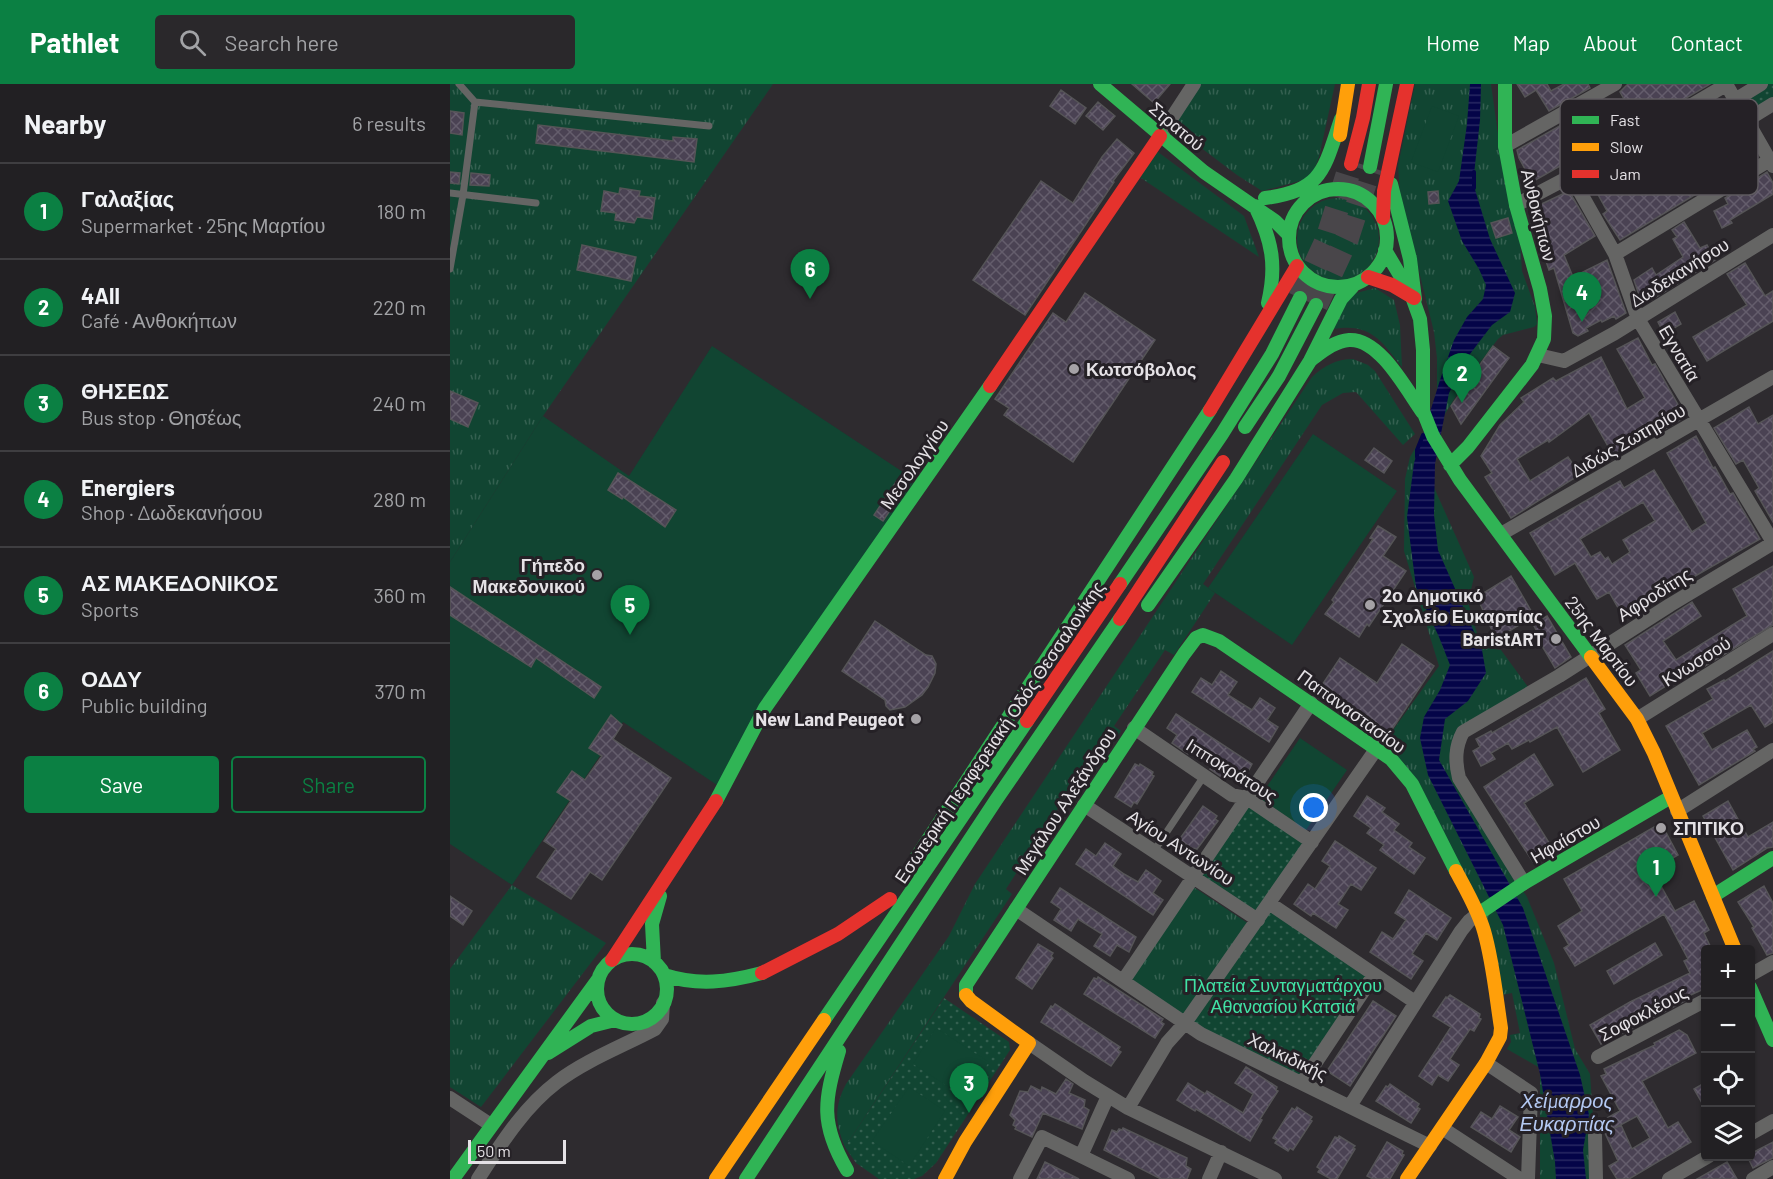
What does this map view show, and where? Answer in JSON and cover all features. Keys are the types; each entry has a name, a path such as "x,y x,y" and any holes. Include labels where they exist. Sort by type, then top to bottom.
{"main road":[{"name":"Στρατού","path":"1100,84 1204,172 1260,202 1288,206 1305,202"},
{"path":"1323,191 1338,152 1341,119 1348,84"},
{"path":"1351,164 1369,84"},
{"path":"1370,167 1386,84"},
{"path":"1142,613 1226,493 1310,361 1341,299 1379,265 1385,250 1387,234 1383,218 1384,191 1407,84"},
{"name":"Ανθοκήπων","path":"1450,465 1468,447 1538,355 1545,333 1543,304 1516,205 1505,146 1505,84"},
{"path":"1263,322 1272,287 1274,264 1260,202 1290,196 1311,186 1326,159 1341,119"},
{"name":"Μεσολογγίου","path":"612,960 727,783 765,708 960,430 1160,136"},
{"path":"1388,175 1408,249 1415,299"},
{"path":"1354,285 1338,288 1322,285 1308,277 1297,266 1290,251 1289,235 1296,213 1305,202 1323,191 1337,189 1358,193 1370,201 1383,218"},
{"name":"Στρατού","path":"1260,202 1289,235"},
{"path":"1385,250 1415,299"},
{"path":"909,869 1023,692 1205,418 1297,266"},
{"path":"1368,277 1392,285 1415,299"},
{"name":"Εσωτερική Περιφερειακή Οδός Θεσσαλονίκης","path":"716,1179 1215,443 1272,354 1300,298"},
{"name":"25ης Μαρτίου","path":"1415,299 1423,327 1423,413 1440,449 1637,719 1654,753 1733,945"},
{"name":"Εσωτερική Περιφερειακή Οδός Θεσσαλονίκης","path":"746,1179 1279,376 1316,305"},
{"path":"1310,361 1334,344 1343,341 1359,342 1376,350 1388,361 1423,413"},
{"name":"Παπαναστασίου","path":"1203,635 1219,641 1391,759 1412,784 1478,914 1493,974 1501,1028 1500,1037 1488,1060 1411,1178"},
{"name":"Μεγάλου Αλεξάνδρου","path":"1029,1043 968,998 965,992 968,981 1190,645 1196,638 1203,635"},
{"path":"996,800 1048,750"},
{"name":"Ηφαίστου","path":"1478,914 1522,885 1671,797"},
{"path":"1713,896 1773,858"},
{"name":"Μεσολογγίου","path":"654,962 652,924 671,869"},
{"path":"664,975 680,981 716,984 762,973 838,934 893,894 836,980 819,1029"},
{"path":"453,1179 612,960 633,954 654,962 664,975 666,985 663,1003 658,1012 642,1022 623,1023 615,1020 602,1007 598,998 596,989 599,978"},
{"path":"1755,999 1773,1040"},
{"path":"539,1059 591,1026 615,1020"},
{"path":"843,1034 833,1070 828,1118 833,1143 850,1174 858,1179"},
{"path":"945,1179 965,1142 1029,1043"},
{"path":"934,1179 965,1142"}],"street":[{"name":"Μεσολογγίου","path":"1160,136 1194,84"},
{"path":"1588,99 1615,84"},
{"path":"1701,99 1726,84 1734,99"},
{"path":"1737,99 1761,84"},
{"path":"1758,113 1773,104"},
{"path":"1505,146 1560,115"},
{"path":"1758,140 1771,163 1758,171"},
{"path":"1516,205 1560,182"},
{"name":"Εγνατία","path":"1582,195 1615,254 1638,319 1773,543"},
{"path":"1615,254 1716,195"},
{"name":"Δωδεκανήσου","path":"1538,355 1564,361 1638,319 1773,236"},
{"name":"Διδώς Σωτηρίου","path":"1501,534 1773,377"},
{"name":"Αφροδίτης","path":"1522,885 1459,778 1456,765 1457,743 1463,732 1773,543"},
{"name":"Κνωσσού","path":"1637,719 1773,634"},
{"path":"1123,981 1311,703"},
{"name":"Ιπποκράτους","path":"1134,728 1233,795 1247,798 1312,842"},
{"path":"1128,1108 1167,1043 1185,1023 1377,748"},
{"path":"1677,811 1773,750"},
{"name":"Αγίου Αντωνίου","path":"1084,805 1258,920"},
{"path":"1269,903 1415,1002"},
{"name":"Χαλκιδικής","path":"1016,909 1211,1039 1430,1146"},
{"path":"1350,1106 1461,931 1478,914"},
{"path":"1755,972 1773,962"},
{"path":"1302,1083 1374,975"},
{"path":"478,1179 508,1133 539,1097 557,1082 591,1062 655,1029 662,1019 663,1003"},
{"name":"Σοφοκλέους","path":"1598,1057 1701,1003"},
{"path":"1029,1043 1128,1108 1275,1179"},
{"path":"1488,1060 1531,1093 1528,1179"},
{"path":"1081,1156 1108,1096"},
{"path":"450,1098 491,1125"},
{"path":"1755,1131 1773,1121"},
{"path":"1442,1128 1520,1179"},
{"path":"1595,1134 1596,1179"},
{"path":"1020,1179 1042,1137 1128,1179"},
{"path":"1209,1179 1221,1152"},
{"path":"1669,1179 1701,1161"},
{"path":"1753,1179 1773,1167"}],"lane":[{"path":"459,84 475,102 709,126"},
{"path":"450,269 463,195 475,102"},
{"path":"450,193 536,203"},
{"path":"1154,851 1204,776"},
{"path":"1488,1060 1528,1085 1533,1092 1537,1118 1534,1179"}],"green space":[{"path":"450,84 773,84 543,416 450,562"},
{"path":"1201,84 1335,84 1319,157 1311,178 1262,191 1172,126"},
{"path":"1415,84 1491,84 1500,149 1520,240 1522,271 1535,307 1537,324 1534,327 1503,335 1498,339 1465,382 1443,417 1437,395 1434,332 1400,194 1398,166"},
{"path":"1754,84 1773,84 1773,106 1758,115 1758,99 1745,99 1741,92"},
{"path":"1432,106 1459,116 1438,172 1411,162"},
{"path":"1154,149 1244,216 1259,257 1132,172"},
{"path":"1338,198 1354,201 1367,210 1376,223 1379,239 1376,255 1367,268 1354,277 1338,280 1322,277 1309,268 1300,255 1297,239 1300,223 1309,210 1322,201"},
{"path":"1375,288 1394,300 1400,325 1402,367 1374,336 1357,329 1334,329 1349,295"},
{"path":"712,346 915,480 717,785 623,722 512,885 450,844 450,562 543,416 629,476"},
{"path":"1353,359 1368,365 1375,371 1415,434 1403,445 1356,392 1343,393 1322,405 1203,584 1215,593 1174,655 1165,650 1114,726 1121,731 1075,799 1067,794 1006,889 1012,894 845,1147 837,1115 839,1100 846,1084 949,936 975,884 1312,377 1331,364"},
{"path":"1313,434 1397,491 1292,645 1208,588"},
{"path":"1416,447 1474,577 1468,602 1481,647 1501,650 1528,687 1458,728 1450,754 1450,766 1460,792 1527,897 1554,963 1575,1049 1590,1074 1593,1118 1591,1179 1540,1179 1540,1068 1507,1049 1511,1042 1510,1035 1520,1033 1512,993 1502,995 1489,928 1383,744 1439,666 1404,551 1405,479 1410,457"},
{"path":"1300,738 1347,770 1306,830 1259,798"},
{"path":"1246,804 1304,843 1255,914 1198,876"},
{"path":"512,885 606,943 481,1107 450,1087 450,969"},
{"path":"1192,886 1249,924 1186,1017 1129,979"},
{"name":"Πλατεία Συνταγματάρχου Αθανασίου Κατσιά","path":"1269,903 1374,975 1302,1083 1185,1023"},
{"path":"944,998 1009,1042 1010,1050 936,1163 922,1176 914,1179 879,1179 856,1163 845,1147"},
{"path":"936,1028 989,1062 966,1098 913,1064"},
{"path":"909,1087 945,1111 909,1166 872,1141"}],"water":[{"name":"Χείμαρρος Ευκαρπίας","path":"1470,84 1481,84 1480,120 1473,183 1490,239 1515,293 1510,312 1492,325 1470,354 1449,393 1435,464 1434,515 1438,550 1482,650 1486,673 1468,701 1445,719 1439,760 1523,908 1580,1075 1589,1115 1583,1150 1586,1179 1556,1179 1540,1074 1503,925 1428,775 1420,738 1424,717 1440,690 1450,665 1416,587 1407,517 1414,463 1454,340 1467,317 1483,299 1486,285 1462,241 1448,201 1459,181"}],"building":[{"path":"1132,84 1170,84 1154,103"},
{"path":"1517,84 1547,84 1551,91 1564,84 1588,84 1590,88 1570,99 1560,99 1560,105 1549,111 1536,90 1525,97"},
{"path":"1628,84 1710,84 1684,99 1624,99 1620,92"},
{"path":"1061,90 1086,108 1075,124 1050,106"},
{"path":"1098,102 1115,116 1103,130 1086,116"},
{"path":"450,111 464,113 462,135 450,133"},
{"path":"538,125 673,141 673,137 697,139 694,162 536,143"},
{"path":"1560,126 1560,166 1532,182 1517,150"},
{"path":"1117,139 1134,153 1025,315 973,280 1041,181 1073,203 1102,157"},
{"path":"450,172 460,173 459,184 450,183"},
{"path":"1767,172 1773,183 1773,194 1730,220 1732,223 1722,228 1714,211 1728,204 1725,198 1730,195 1758,195 1758,178"},
{"path":"471,173 490,175 489,186 470,185"},
{"path":"620,188 640,191 639,196 655,198 652,219 637,217 634,223 615,220 616,213 601,211 604,191 619,194"},
{"path":"1438,191 1439,203 1429,204 1428,192"},
{"path":"1561,195 1571,195 1595,236 1564,255 1573,277 1607,260 1626,313 1616,319 1614,316 1602,322 1601,320 1586,328 1588,331 1578,336 1573,333 1554,268 1549,270 1531,209"},
{"path":"1598,195 1694,195 1620,240 1603,214 1607,211"},
{"path":"1508,218 1512,233 1496,238 1491,223"},
{"path":"1684,222 1700,248 1707,245 1715,260 1648,302 1643,294 1639,295 1634,280 1652,268 1656,275 1683,257 1673,239 1677,237 1672,230"},
{"path":"582,245 636,257 631,281 577,270"},
{"path":"1745,263 1765,296 1773,291 1773,321 1707,361 1693,337 1747,305 1727,274"},
{"name":"Κωτσόβολος","path":"1085,293 1155,340 1073,462 1004,415 1009,408 995,399 1053,313 1066,322"},
{"path":"1675,312 1681,324 1664,334 1658,322"},
{"path":"1638,338 1685,417 1658,433 1656,429 1613,455 1589,413 1549,442 1548,440 1517,459 1530,481 1568,457 1578,471 1574,474 1576,477 1511,518 1485,477 1492,473 1481,456 1500,425 1524,402 1521,398 1553,378 1556,381 1601,357 1627,409 1645,398 1617,349"},
{"path":"1493,346 1509,358 1461,424 1451,406"},
{"path":"450,391 478,403 468,427 450,419"},
{"path":"1749,407 1758,424 1773,415 1773,522 1755,491 1759,488 1743,460 1736,464 1714,428"},
{"path":"1696,436 1713,468 1715,467 1730,494 1733,493 1760,539 1683,583 1679,577 1639,599 1641,602 1621,613 1609,592 1597,599 1575,563 1555,575 1530,533 1620,481 1624,488 1654,470 1692,532 1706,523 1667,453","holes":["1643,502 1655,521 1623,540 1630,552 1612,564 1608,557 1605,559 1600,552 1591,557 1580,539"]},
{"path":"1374,448 1392,461 1384,473 1365,460"},
{"path":"618,473 676,510 665,527 623,497 622,499 608,490"},
{"path":"896,482 905,488 883,521 874,515"},
{"path":"1378,526 1396,537 1383,556 1406,571 1359,637 1325,614 1373,539 1370,538"},
{"path":"1773,566 1773,625 1695,672 1693,669 1650,696 1636,673 1641,670 1625,645 1692,602 1701,616 1663,641 1676,660 1747,616 1733,589"},
{"path":"1511,576 1534,616 1496,639 1477,597"},
{"path":"450,587 601,687 594,698 536,658 531,667 450,615"},
{"path":"1547,616 1571,657 1555,668 1538,639 1540,637 1533,624"},
{"path":"875,621 926,655 932,656 936,664 935,673 928,687 922,695 905,707 890,710 885,700 842,671"},
{"path":"1402,644 1434,666 1387,737 1318,691 1340,658 1377,683"},
{"path":"1773,651 1773,722 1765,727 1751,705 1702,733 1712,750 1747,730 1757,747 1753,749 1755,751 1699,785 1666,726 1713,699 1707,689 1725,681"},
{"path":"1221,671 1237,682 1228,695 1252,710 1260,698 1275,708 1267,720 1278,727 1269,742 1192,692 1201,678 1212,685"},
{"path":"1586,678 1605,709 1599,713 1620,750 1583,772 1557,727 1512,749 1508,743 1491,753 1495,759 1481,766 1473,751 1480,747 1476,739 1491,731 1492,733"},
{"path":"1176,714 1252,764 1244,779 1232,772 1226,780 1210,769 1216,761 1194,746 1188,754 1172,743 1177,735 1167,728"},
{"path":"611,715 622,725 613,739 671,778 602,880 590,872 571,899 537,877 556,849 544,841 571,801 557,792 572,771 585,780 602,756 589,748"},
{"path":"1534,754 1553,785 1524,803 1553,849 1533,862 1484,787"},
{"path":"1135,764 1139,766 1140,764 1153,772 1154,776 1137,804 1134,802 1131,807 1115,797"},
{"path":"1367,796 1385,808 1382,812 1399,824 1394,830 1412,843 1409,847 1425,858 1414,874 1380,850 1384,845 1367,833 1371,828 1354,816"},
{"path":"1728,801 1748,837 1773,822 1773,847 1767,848 1733,870 1703,816"},
{"path":"1203,806 1217,816 1215,819 1218,821 1197,849 1193,849 1179,840"},
{"path":"1661,823 1678,855 1652,870 1675,911 1694,901 1709,930 1704,933 1710,945 1701,945 1701,990 1684,998 1685,1001 1601,1044 1590,1025 1630,1002 1690,973 1684,961 1688,959 1664,914 1575,966 1564,948 1569,945 1558,926 1582,911 1564,879"},
{"path":"1335,841 1376,868 1361,890 1351,884 1338,904 1348,910 1336,928 1313,913 1311,916 1294,904 1308,884 1315,889 1330,866 1322,861"},
{"path":"1105,843 1121,854 1113,866 1124,874 1138,882 1146,870 1161,881 1153,893 1163,900 1153,915 1076,864 1086,849 1096,856"},
{"path":"1764,886 1773,903 1773,953 1767,955 1752,928 1754,927 1738,902"},
{"path":"1060,888 1136,937 1129,952 1117,945 1110,956 1094,946 1102,934 1078,919 1071,931 1054,920 1061,909 1051,902"},
{"path":"1409,890 1451,918 1437,940 1426,933 1412,954 1423,961 1411,979 1370,952 1382,932 1393,939 1406,920 1395,913"},
{"path":"450,896 472,911 463,925 450,916"},
{"path":"1655,943 1662,955 1614,984 1607,971"},
{"path":"1038,944 1053,953 1051,956 1053,958 1032,989 1016,978"},
{"path":"1098,977 1163,1019 1161,1022 1164,1024 1155,1038 1084,994 1094,978"},
{"path":"1450,995 1480,1014 1481,1019 1474,1031 1470,1029 1450,1059 1459,1065 1448,1081 1438,1075 1432,1085 1419,1076 1451,1027 1433,1016 1446,997"},
{"path":"1373,1001 1396,1016 1350,1086 1327,1071"},
{"path":"1055,1004 1120,1047 1118,1050 1121,1052 1111,1066 1041,1022 1051,1006"},
{"path":"1679,1030 1687,1035 1696,1053 1642,1081 1668,1128 1678,1122 1691,1142 1629,1179 1617,1179 1609,1166 1618,1161 1605,1133 1613,1129 1607,1118 1620,1111 1601,1076 1606,1074 1604,1069 1655,1045 1654,1043","holes":["1637,1116 1650,1138 1632,1149 1621,1125 1613,1129"]},
{"path":"1246,1067 1277,1087 1278,1091 1260,1119 1262,1120 1250,1141 1177,1100 1188,1083 1205,1094 1207,1091 1243,1113 1253,1094 1235,1083"},
{"path":"1066,1079 1073,1084 1069,1093 1085,1100 1084,1107 1089,1110 1082,1129 1043,1113 1032,1137 1015,1129 1013,1125 1015,1120 1010,1115 1020,1091 1028,1092 1031,1086 1041,1091 1042,1087 1056,1094"},
{"path":"1390,1084 1419,1104 1417,1107 1420,1109 1411,1123 1376,1101 1386,1086"},
{"path":"1701,1085 1701,1101 1694,1089"},
{"path":"1500,1106 1518,1117 1509,1130 1520,1137 1511,1152 1471,1127 1481,1112 1492,1119"},
{"path":"1297,1107 1312,1117 1310,1120 1312,1121 1293,1150 1290,1148 1288,1151 1275,1143 1277,1140 1273,1138 1292,1108 1295,1110"},
{"path":"1123,1128 1187,1158 1186,1166 1191,1169 1187,1179 1161,1179 1104,1150 1112,1130 1117,1132"},
{"path":"1339,1136 1355,1146 1353,1148 1355,1149 1337,1179 1331,1179 1318,1172 1320,1169 1317,1167 1335,1137"},
{"path":"1387,1142 1403,1151 1404,1155 1390,1179 1373,1179 1367,1176"},
{"path":"1773,1142 1773,1158 1753,1168 1750,1161 1755,1161 1755,1151"},
{"path":"1045,1162 1079,1179 1037,1179"},
{"path":"1727,1162 1737,1179 1697,1179"}],"waterway":[{"name":"Χείμαρρος Ευκαρπίας","path":"1474,172 1474,188"},
{"name":"Χείμαρρος Ευκαρπίας","path":"1417,457 1417,450 1423,435"}],"tunnel":[{"path":"1300,298 1327,240 1351,164"},
{"path":"1316,305 1347,238 1370,167"}],"traffic: fast":[{"path":"1100,84 1204,172 1275,221 1289,235"},
{"path":"1370,167 1386,84"},
{"path":"1450,465 1468,447 1532,365 1544,339 1545,316 1540,289 1516,205 1505,146 1505,84"},
{"path":"1265,198 1299,190 1318,175 1325,164 1341,119"},
{"path":"1391,184 1410,259 1415,299"},
{"path":"1338,189 1357,193 1373,203 1383,219 1387,238 1383,257 1373,273 1357,283 1338,287 1319,283 1303,273 1293,257 1289,238 1293,219 1303,203 1319,193 1338,189"},
{"path":"1255,206 1271,253 1272,277 1268,303"},
{"path":"1385,250 1411,294 1420,319 1423,350 1423,411 1433,436 1460,480 1591,657"},
{"path":"1148,605 1236,479 1310,361 1341,299 1354,285"},
{"path":"1120,584 1222,434 1272,354 1300,298"},
{"path":"1245,427 1279,376 1316,305"},
{"path":"1312,359 1339,342 1349,340 1371,347 1392,367 1423,413"},
{"path":"716,801 765,708 990,386"},
{"path":"916,858 1210,410"},
{"path":"746,1179 996,800 1120,619"},
{"path":"966,995 966,985 1184,654 1196,638 1203,635 1219,641 1391,759 1412,784 1456,871"},
{"path":"824,1020 1027,721"},
{"path":"1478,914 1524,883 1671,797"},
{"path":"1713,896 1773,858"},
{"path":"654,962 652,924 660,896"},
{"path":"632,954 651,960 661,970 667,989 661,1008 651,1018 632,1024 613,1018 603,1008 597,989 603,970 613,960 632,954"},
{"path":"664,975 689,981 713,982 762,973"},
{"path":"453,1179 599,978"},
{"path":"1755,999 1773,1040"},
{"path":"548,1053 591,1026 615,1020"},
{"path":"839,1051 830,1084 827,1112 832,1139 847,1170"}],"traffic: slow":[{"path":"1340,135 1348,84"},
{"path":"1591,657 1637,719 1654,753 1733,945"},
{"path":"1407,1179 1486,1063 1500,1037 1501,1028 1494,979 1484,931 1456,871"},
{"path":"945,1179 965,1142 1029,1043 966,995"},
{"path":"716,1179 824,1020"}],"traffic: jam":[{"path":"1351,164 1369,84"},
{"path":"1383,218 1384,191 1407,84"},
{"path":"990,386 1160,136"},
{"path":"1210,410 1297,266"},
{"path":"1368,277 1392,285 1414,298"},
{"path":"1120,619 1223,462"},
{"path":"1027,721 1120,584"},
{"path":"612,960 716,801"},
{"path":"762,973 838,934 890,899"}],"place":[{"name":"ΟΔΔΥ","path":"810,299"},
{"name":"Energiers","path":"1582,322"},
{"name":"Κωτσόβολος","path":"1074,369"},
{"name":"4All","path":"1462,403"},
{"name":"Γήπεδο Μακεδονικού","path":"597,575"},
{"name":"2ο Δημοτικό Σχολείο Ευκαρπίας","path":"1370,605"},
{"name":"ΑΣ ΜΑΚΕΔΟΝΙΚΟΣ","path":"630,635"},
{"name":"BaristART","path":"1556,639"},
{"name":"New Land Peugeot","path":"916,719"},
{"name":"ΣΠΙΤΙΚΟ","path":"1661,828"},
{"name":"Γαλαξίας","path":"1656,897"},
{"name":"ΘΗΣΕΩΣ","path":"969,1113"}]}
